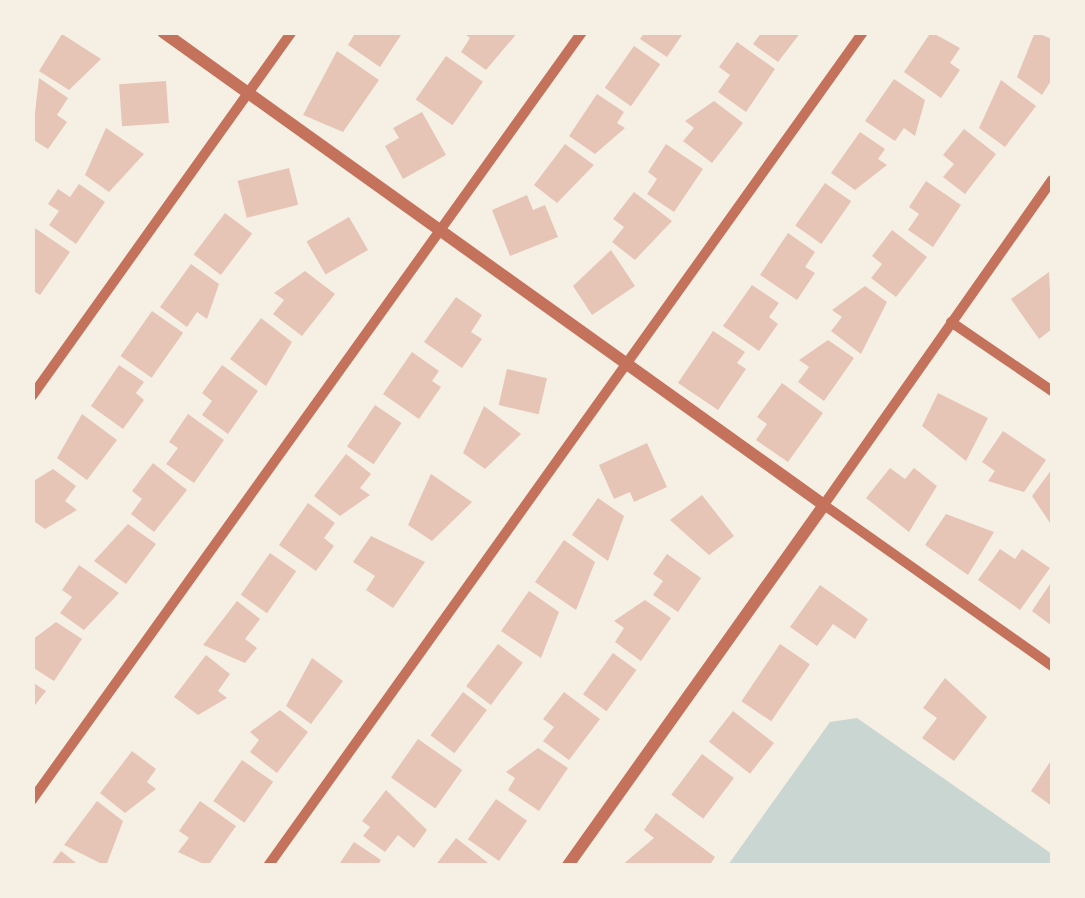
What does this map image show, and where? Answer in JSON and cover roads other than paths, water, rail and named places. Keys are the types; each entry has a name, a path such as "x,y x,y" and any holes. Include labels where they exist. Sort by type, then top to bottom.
{"street":[{"path":"164,32 1052,666"},
{"path":"32,396 292,32"},
{"path":"32,800 582,32"},
{"path":"268,866 863,32"},
{"path":"567,866 1052,180"},
{"path":"950,322 1052,391"}]}
